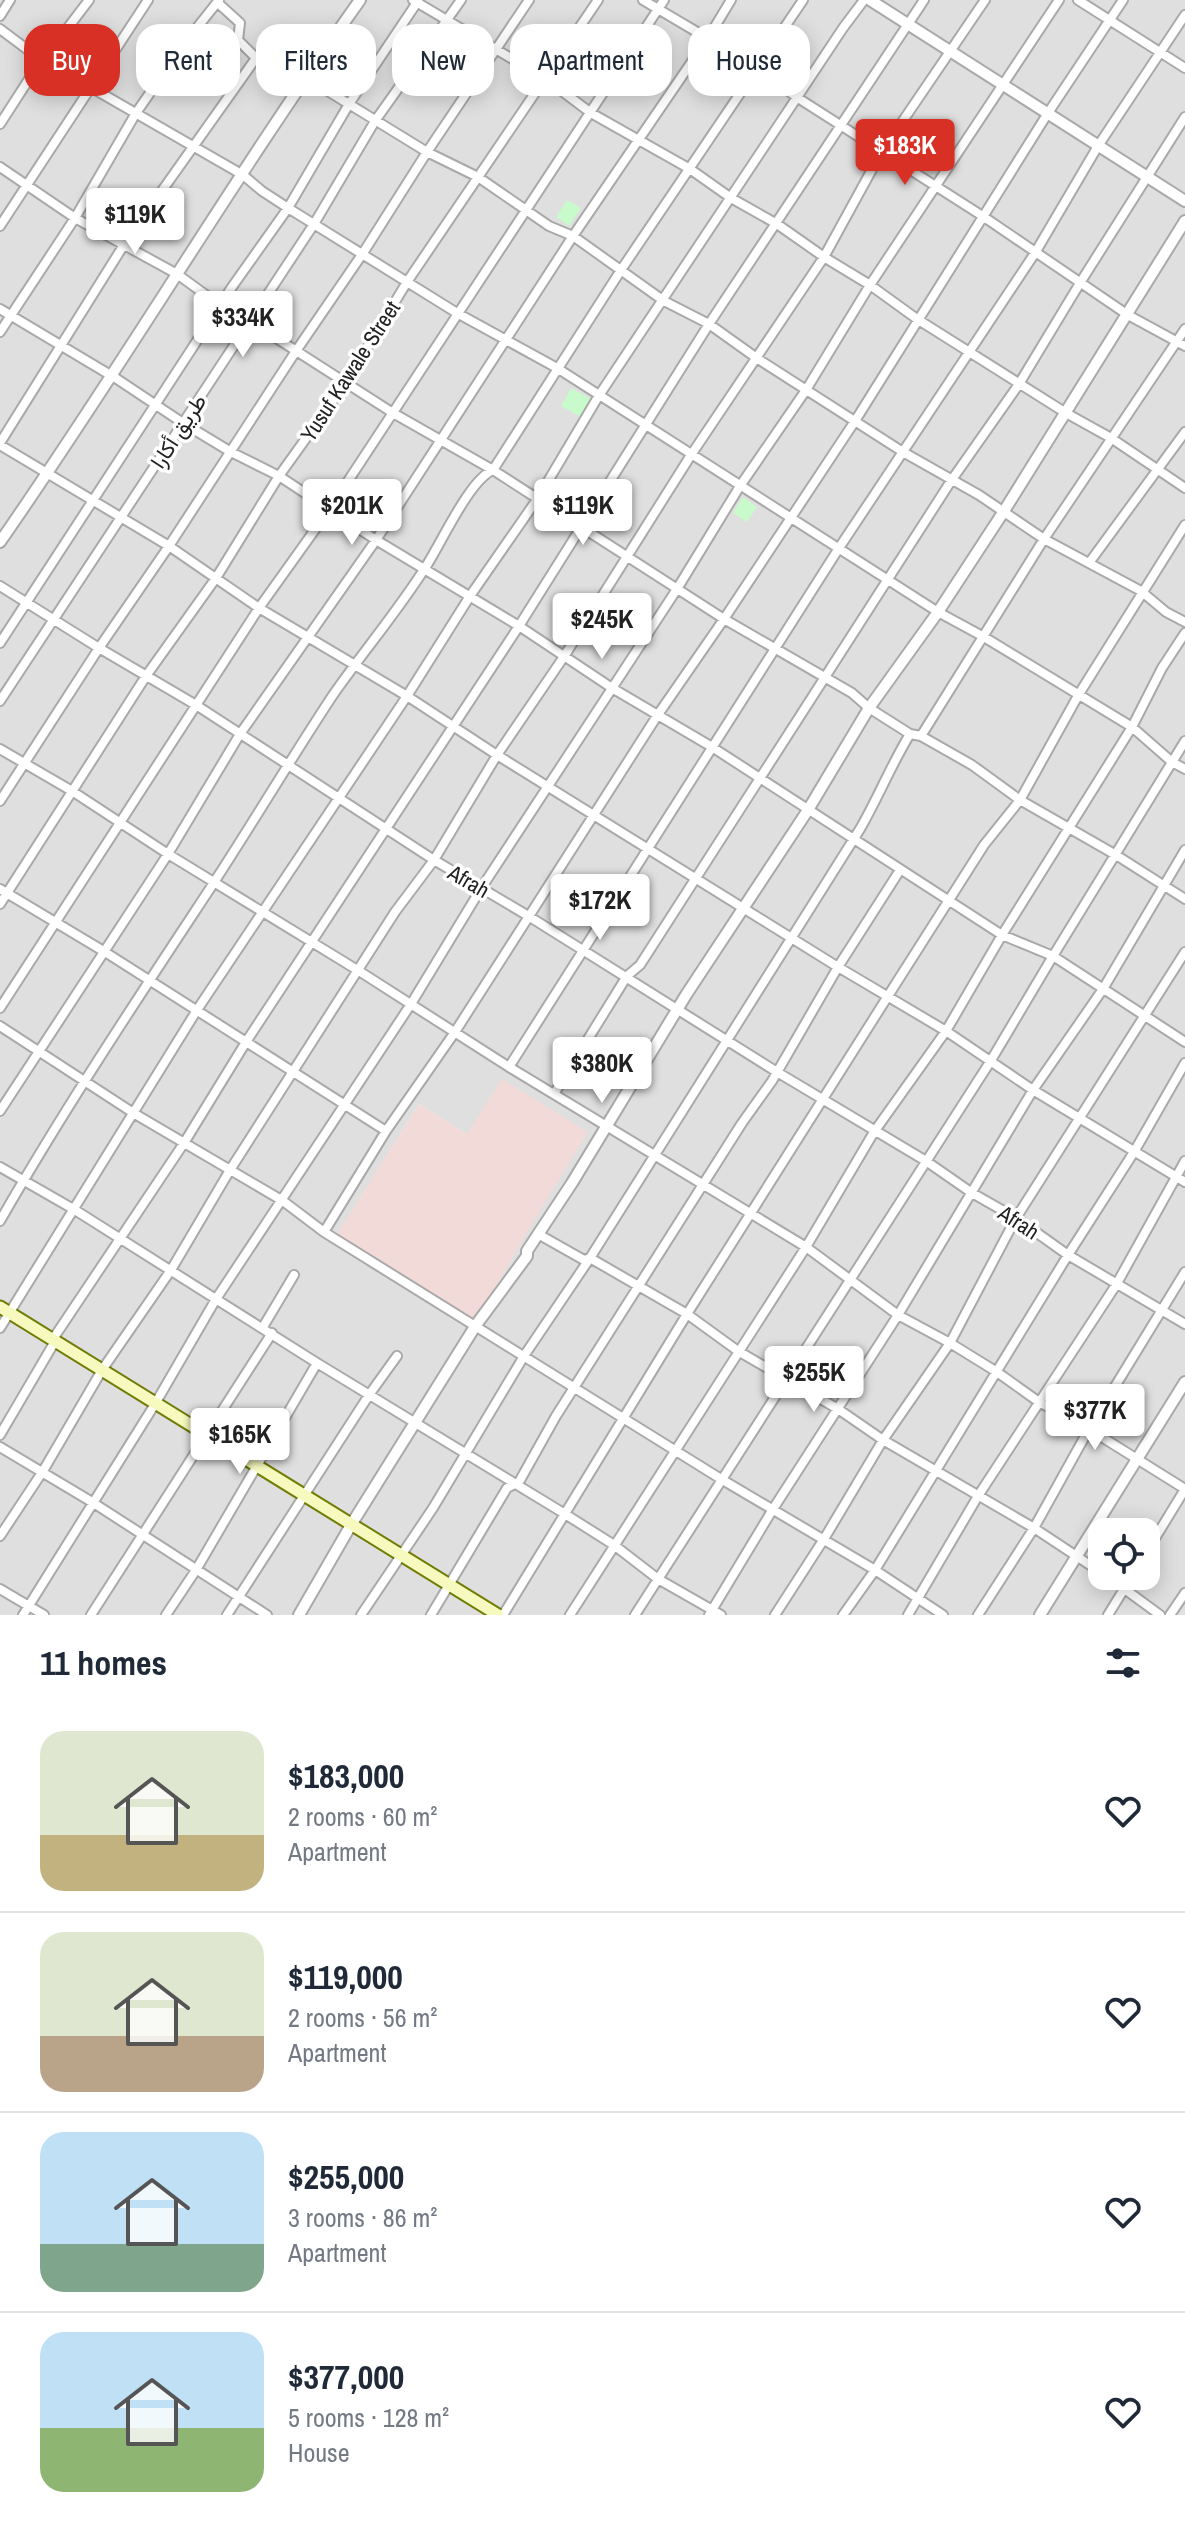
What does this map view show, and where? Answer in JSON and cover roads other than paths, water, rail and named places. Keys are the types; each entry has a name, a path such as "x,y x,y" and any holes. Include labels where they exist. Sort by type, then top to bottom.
{"main road":[{"path":"5,1310 399,1556 501,1615"}],"street":[{"path":"0,16 10,0"},
{"path":"72,24 89,0"},
{"path":"120,44 148,0"},
{"path":"343,24 360,0"},
{"name":"طريق أكارا","path":"0,701 314,224 375,121 461,0"},
{"path":"0,801 529,0"},
{"name":"Yusuf Kawale Street","path":"582,24 598,0"},
{"path":"643,0 688,26"},
{"path":"0,1008 259,608 329,510 664,0"},
{"path":"716,24 731,0"},
{"path":"786,24 803,0"},
{"path":"0,1328 5,1310 75,1210 197,1010 538,498 598,397 867,0 1185,201"},
{"path":"0,1435 54,1343 53,1339 184,1143 246,1042 519,626 644,423 924,0"},
{"path":"0,1536 43,1471 102,1370 171,1270 230,1170 395,912 434,860 497,755 565,655 691,455 824,257 881,153 985,0"},
{"path":"23,1615 155,1404 216,1299 411,1004 482,887 677,589 740,486 806,390 870,285 1059,0"},
{"path":"1078,0 1185,68"},
{"path":"324,1232 386,1131 455,1032 657,716 855,421 1048,113 1123,0"},
{"path":"0,332 75,218 136,113 184,44 219,1 240,23 238,40 256,58 125,243 0,444 169,546 259,608 407,696 547,787 946,1031 1033,1090 1185,1182"},
{"path":"0,643 288,208 349,104 416,1 510,57"},
{"path":"509,1067 839,548 1035,253 1098,146 1185,15"},
{"path":"0,29 24,47"},
{"path":"0,1111 168,854 240,734 376,540 573,236 688,67"},
{"path":"0,124 24,87"},
{"path":"0,226 86,96"},
{"path":"106,96 243,175 288,208 457,313 557,368 938,612 1132,727 1172,762 1185,769"},
{"path":"0,542 293,96"},
{"path":"336,96 427,152 478,177 549,226 573,236 664,301 709,324 903,452 1004,511 1044,539 1141,591 1166,612 1185,622"},
{"name":"Yusuf Kawale Street","path":"0,904 3,891 146,676 216,578 279,476 347,381 407,282 534,96"},
{"path":"568,96 591,113 690,169 731,198 777,224 917,319 1111,438 1185,488"},
{"path":"0,1221 149,980 288,765 355,664 425,568 473,489 484,474 493,470 737,96"},
{"path":"795,96 984,217 1128,315 1182,343"},
{"path":"554,1094 627,976 640,965 951,481 1019,384 1185,117"},
{"path":"0,167 75,218 177,274 221,306 347,381 393,413 538,498 724,619 852,693 869,708 910,734 921,736 972,765 1020,800 1185,899"},
{"path":"299,1615 351,1525 476,1325 527,1256 527,1251 678,1009 808,810 869,708 938,612 1004,511 1185,221"},
{"path":"0,309 231,452 279,476 376,540 565,655 612,688 712,747 1002,935 1053,956 1185,1042"},
{"path":"921,736 1111,438 1182,343 1185,329"},
{"path":"1089,563 1185,432"},
{"path":"501,1615 948,901 984,845 1020,800 1079,694 1185,525"},
{"name":"Afrah","path":"0,586 196,705 434,860 926,1161 1116,1285 1185,1324"},
{"path":"570,1615 806,1247 874,1132 946,1031 1132,727 1162,668 1185,633"},
{"path":"361,1615 433,1508 524,1356 590,1258 853,839 910,734"},
{"path":"635,1615 990,1062 1185,741"},
{"path":"0,749 72,791 509,1067 806,1247 898,1315 950,1343 1039,1402 1089,1429 1185,1489 1160,1530"},
{"path":"0,1167 75,1210 317,1363 565,1514 614,1545 658,1579 714,1613 773,1509 898,1315 1033,1090 1103,989 1185,850"},
{"path":"431,1615 507,1488 519,1482 574,1387 777,1072 838,967 900,870"},
{"path":"3,891 105,952 386,1131"},
{"path":"775,1615 883,1440 950,1343 1016,1218 1185,952"},
{"path":"0,1026 135,1114 283,1201 324,1232 721,1479 875,1570 943,1615"},
{"path":"843,1615 875,1570 1134,1152 1185,1063"},
{"path":"908,1615 978,1496 1116,1285 1185,1161"},
{"path":"538,1234 584,1260 590,1258 687,1314 738,1351 1088,1563"},
{"path":"978,1615 1034,1528 1089,1429 1185,1272"},
{"path":"263,1327 294,1275"},
{"path":"91,1615 272,1333"},
{"path":"227,1615 397,1356"},
{"path":"166,1615 196,1570 317,1363"},
{"path":"1040,1615 1185,1382"},
{"path":"0,1447 43,1471 267,1615"},
{"path":"0,1589 44,1615"},
{"path":"1108,1615 1124,1590"},
{"path":"1126,1590 1160,1615"},
{"path":"1170,1615 1185,1593"}]}
